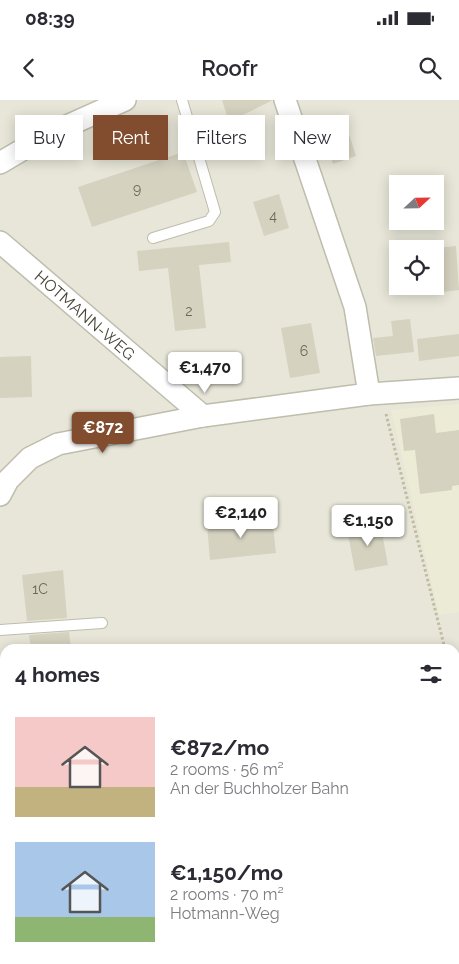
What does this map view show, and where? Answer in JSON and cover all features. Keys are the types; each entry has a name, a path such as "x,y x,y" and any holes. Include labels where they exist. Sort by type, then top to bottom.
{"street":[{"path":"0,163 49,134 125,100"},
{"path":"285,100 355,307 376,394"},
{"name":"HOTMANN-WEG","path":"0,242 203,416"},
{"path":"0,495 8,480 30,458 58,444 203,416 376,394 459,388"}],"lane":[{"path":"153,238 209,221 216,212 182,100"},
{"path":"0,630 102,623"}],"path":[{"path":"376,394 386,415 444,644"}],"shaded area":[{"path":"0,100 459,100 459,644 0,644"},
{"path":"459,404 459,612 439,615 391,410"}],"building":[{"path":"222,100 273,100 243,115 227,115"},
{"path":"349,134 356,156 349,158"},
{"path":"178,154 178,160 186,160 197,192 92,227 78,187 159,160 168,160 168,157"},
{"path":"332,160 344,160 333,164"},
{"path":"279,194 289,228 264,236 253,202"},
{"path":"229,242 231,262 199,265 206,328 175,331 168,268 139,271 137,251"},
{"path":"456,246 459,290 444,292 444,247"},
{"path":"410,319 414,352 376,356 373,338 393,336 391,321"},
{"path":"311,323 320,373 290,378 281,328"},
{"path":"459,334 459,356 419,361 417,339"},
{"path":"31,356 32,397 0,398 0,357"},
{"path":"434,414 436,433 459,430 459,485 452,486 452,490 420,494 415,450 404,451 400,419"},
{"path":"272,518 276,553 210,560 207,525"},
{"path":"380,522 388,565 355,571 347,529"},
{"path":"63,570 67,618 27,621 22,575"},
{"path":"69,632 70,644 30,644 29,635"}]}
